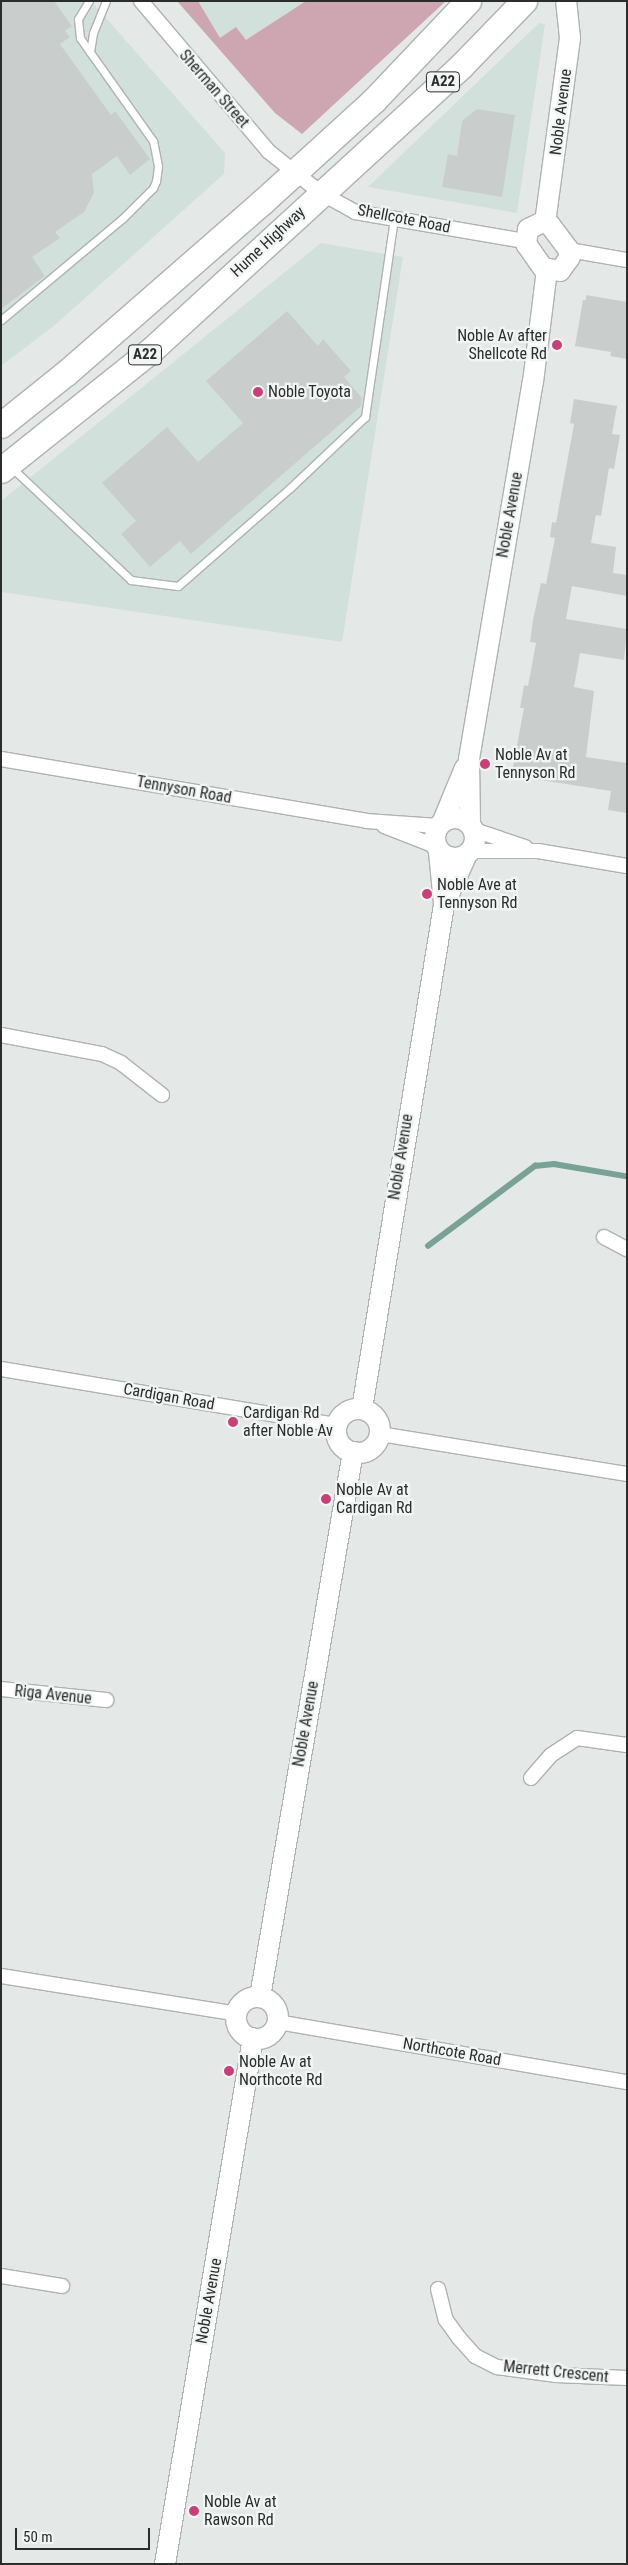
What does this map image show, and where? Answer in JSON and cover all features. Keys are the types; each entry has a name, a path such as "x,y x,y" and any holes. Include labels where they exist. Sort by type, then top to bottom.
{"highway":[{"name":"Hume Highway","path":"1,425 73,367 374,100 468,1"},
{"name":"Hume Highway","path":"5,468 149,352 461,66 524,1"}],"street":[{"name":"Sherman Street","path":"141,1 268,151 292,174"},
{"name":"Noble Avenue","path":"546,223 570,38 566,1"},
{"name":"Shellcote Road","path":"292,174 355,212 525,240"},
{"path":"535,223 546,223 556,231 569,250 567,265 560,271 547,269 530,252 525,240 528,228 535,223"},
{"path":"569,250 627,260"},
{"name":"Noble Avenue","path":"441,823 468,759 533,382 547,269"},
{"name":"Tennyson Road","path":"1,759 366,820 441,823"},
{"name":"Noble Avenue","path":"468,759 472,827"},
{"path":"538,852 472,827 457,818 441,823 438,849 452,859 468,853 538,852 627,866"},
{"name":"Tennyson Road","path":"366,820 438,849"},
{"path":"468,853 475,837 472,827"},
{"name":"Noble Avenue","path":"362,1409 444,905 438,849"},
{"name":"Noble Avenue","path":"444,905 468,853"},
{"path":"1,1035 102,1054 121,1063 162,1095"},
{"path":"604,1236 627,1250"},
{"name":"Cardigan Road","path":"1,1368 337,1425"},
{"path":"362,1409 376,1418 380,1434 370,1449 353,1452 339,1442 337,1425 346,1412 362,1409"},
{"path":"380,1434 627,1474"},
{"name":"Noble Avenue","path":"260,1997 353,1452"},
{"name":"Riga Avenue","path":"1,1689 106,1700"},
{"path":"531,1778 551,1755 577,1738 627,1745"},
{"path":"1,1976 237,2014"},
{"path":"260,1997 276,2009 278,2022 272,2033 253,2038 242,2032 237,2014 242,2003 260,1997"},
{"name":"Northcote Road","path":"278,2022 627,2082"},
{"name":"Noble Avenue","path":"165,2564 253,2038"},
{"path":"1,2276 62,2286"},
{"name":"Merrett Crescent","path":"438,2289 446,2320 459,2338 475,2356 497,2367 556,2375 627,2378"}],"lane":[{"path":"1,320 122,219 154,188 156,181 158,166 154,141 90,52 77,27 79,15 89,1"},
{"path":"90,52 93,33 106,1"},
{"path":"5,468 131,580 178,586 290,488 365,416 394,219"}],"shaded area":[{"path":"1,1 91,1 225,153 224,174 55,325 1,366"},
{"path":"177,1 405,1 290,115 275,113"},
{"path":"177,1 198,1 220,38 236,27 246,40 306,1 446,1 302,134 275,113"},
{"path":"539,23 545,24 517,213 368,187"},
{"path":"321,243 403,257 342,642 1,592 1,501"}],"building":[{"path":"1,1 54,1 72,26 65,31 70,37 60,44 111,115 115,111 150,159 130,175 117,156 92,174 94,193 84,212 55,232 60,238 32,257 45,276 1,309"},
{"path":"477,109 515,115 502,197 442,187 448,154 457,156 462,121"},
{"path":"586,295 627,302 627,359 610,356 611,352 575,346 583,300 586,300"},
{"path":"287,311 318,346 323,339 351,371 344,377 362,398 361,406 191,554 180,541 150,567 121,534 136,521 102,483 167,427 198,462 243,423 206,381"},
{"path":"574,399 617,406 612,434 620,435 614,469 609,468 601,516 596,515 591,543 616,547 613,573 627,575 627,596 572,586 566,619 627,629 624,660 580,653 574,687 594,691 586,757 627,763 627,813 608,810 611,791 515,776 512,772 524,708 520,708 524,685 528,686 536,643 530,642 533,620 541,583 546,584 555,538 550,537 552,522 556,523 574,424 570,423"}],"waterway":[{"path":"428,1246 535,1166 554,1164 625,1176"}],"place":[{"name":"Noble Av after Shellcote Rd","path":"557,345"},
{"name":"Noble Toyota","path":"258,392"},
{"name":"Noble Av at Tennyson Rd","path":"485,764"},
{"name":"Noble Ave at Tennyson Rd","path":"427,894"},
{"name":"Cardigan Rd after Noble Av","path":"233,1422"},
{"name":"Noble Av at Cardigan Rd","path":"326,1499"},
{"name":"Noble Av at Northcote Rd","path":"229,2071"},
{"name":"Noble Av at Rawson Rd","path":"194,2511"}]}
